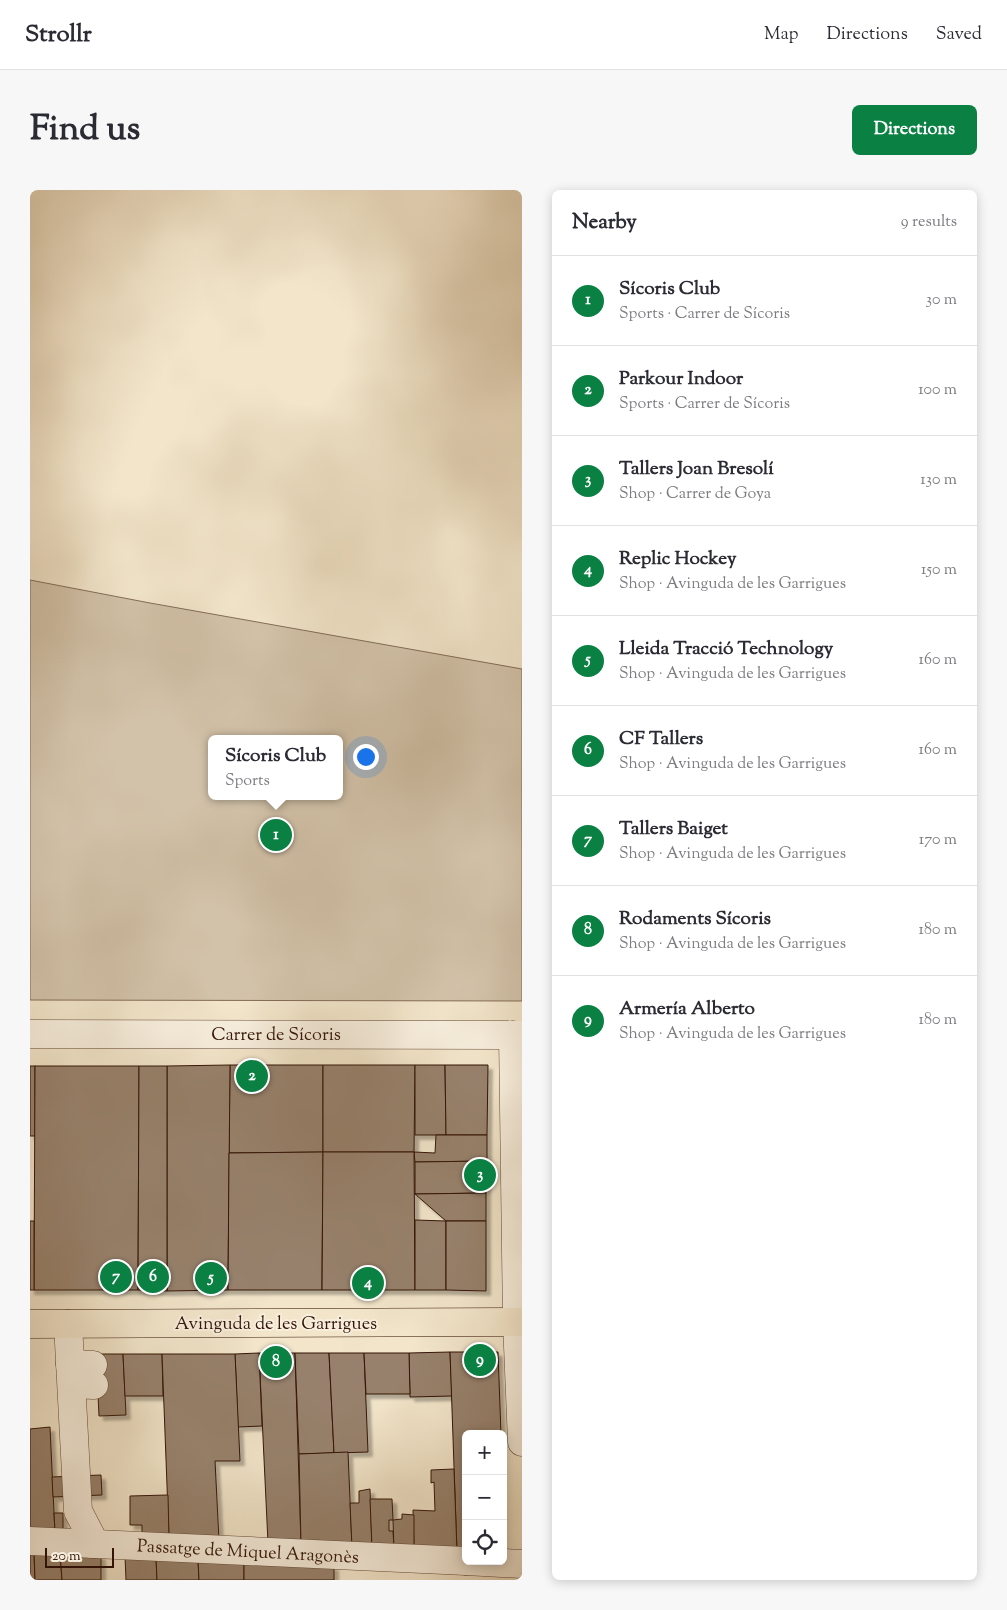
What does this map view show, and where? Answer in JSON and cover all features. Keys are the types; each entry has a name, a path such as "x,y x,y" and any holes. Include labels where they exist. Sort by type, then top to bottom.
{"main road":[{"name":"Avinguda de les Garrigues","path":"30,1324 520,1322"}],"street":[{"name":"Carrer de Sícoris","path":"30,1034 517,1035"},
{"path":"517,1035 522,1442"},
{"path":"68,1324 83,1384 76,1464 88,1469 90,1505 78,1511 92,1538 93,1544"},
{"name":"Passatge de Miquel Aragonès","path":"30,1541 462,1561"},
{"name":"Passatge de Miquel Aragonès","path":"507,1563 522,1564"}],"shaded area":[{"path":"30,580 522,669 522,1001 30,1000"}],"building":[{"path":"230,1065 323,1065 323,1152 229,1153"},
{"path":"230,1065 228,1290 167,1291 167,1066"},
{"path":"323,1065 415,1065 414,1152 323,1152"},
{"path":"415,1065 445,1065 446,1135 415,1135"},
{"path":"445,1065 488,1065 487,1135 446,1135"},
{"path":"30,1066 35,1066 35,1136 30,1136"},
{"path":"35,1066 139,1066 138,1290 34,1290"},
{"path":"139,1066 167,1066 167,1291 138,1290"},
{"path":"436,1135 487,1135 487,1161 415,1162 414,1152 435,1153"},
{"path":"323,1152 322,1290 228,1290 229,1153"},
{"path":"323,1152 414,1152 415,1290 322,1290"},
{"path":"487,1161 486,1193 415,1194 415,1162"},
{"path":"486,1193 486,1221 446,1221 415,1194"},
{"path":"415,1220 446,1221 446,1290 415,1290"},
{"path":"30,1221 34,1221 34,1290 30,1290"},
{"path":"446,1221 486,1221 486,1291 446,1290"},
{"path":"450,1352 452,1396 410,1397 409,1353"},
{"path":"450,1352 498,1352 501,1430 462,1430 462,1552 457,1552"},
{"path":"259,1353 295,1353 301,1544 268,1543"},
{"path":"259,1353 262,1426 238,1427 235,1354"},
{"path":"295,1353 329,1353 334,1453 299,1454"},
{"path":"329,1353 364,1353 368,1452 334,1453"},
{"path":"364,1353 409,1353 410,1394 366,1394"},
{"path":"96,1354 123,1354 126,1415 99,1416"},
{"path":"123,1354 162,1354 163,1396 125,1396"},
{"path":"162,1354 235,1354 240,1461 215,1461 219,1540 169,1538"},
{"path":"50,1427 55,1534 30,1532 30,1429"},
{"path":"348,1452 352,1547 301,1544 299,1454"},
{"path":"454,1469 457,1552 414,1550 413,1510 435,1511 434,1482 431,1483 431,1470"},
{"path":"101,1475 102,1495 53,1497 52,1477"},
{"path":"370,1489 372,1548 352,1547 350,1503 359,1503 359,1491"},
{"path":"168,1495 169,1538 142,1537 142,1525 130,1525 130,1496"},
{"path":"370,1499 392,1499 393,1520 389,1520 389,1531 393,1531 394,1549 372,1548"},
{"path":"54,1513 63,1513 63,1532 55,1531"},
{"path":"402,1514 414,1515 414,1550 394,1549 393,1520 402,1519"},
{"path":"30,1552 34,1552 35,1580 30,1580"},
{"path":"34,1552 60,1553 62,1580 35,1580"},
{"path":"60,1553 101,1555 101,1580 62,1580"},
{"path":"125,1556 156,1558 157,1580 126,1580"},
{"path":"156,1558 198,1560 199,1580 157,1580"},
{"path":"198,1560 244,1562 244,1580 199,1580"},
{"path":"244,1562 334,1566 334,1580 244,1580"}],"place":[{"name":"Sícoris Club","path":"276,835"},
{"name":"Parkour Indoor","path":"252,1076"},
{"name":"Tallers Joan Bresolí","path":"480,1175"},
{"name":"Tallers Baiget","path":"116,1277"},
{"name":"CF Tallers","path":"153,1277"},
{"name":"Lleida Tracció Technology","path":"211,1278"},
{"name":"Replic Hockey","path":"368,1283"},
{"name":"Armería Alberto","path":"480,1360"},
{"name":"Rodaments Sícoris","path":"276,1362"}]}
